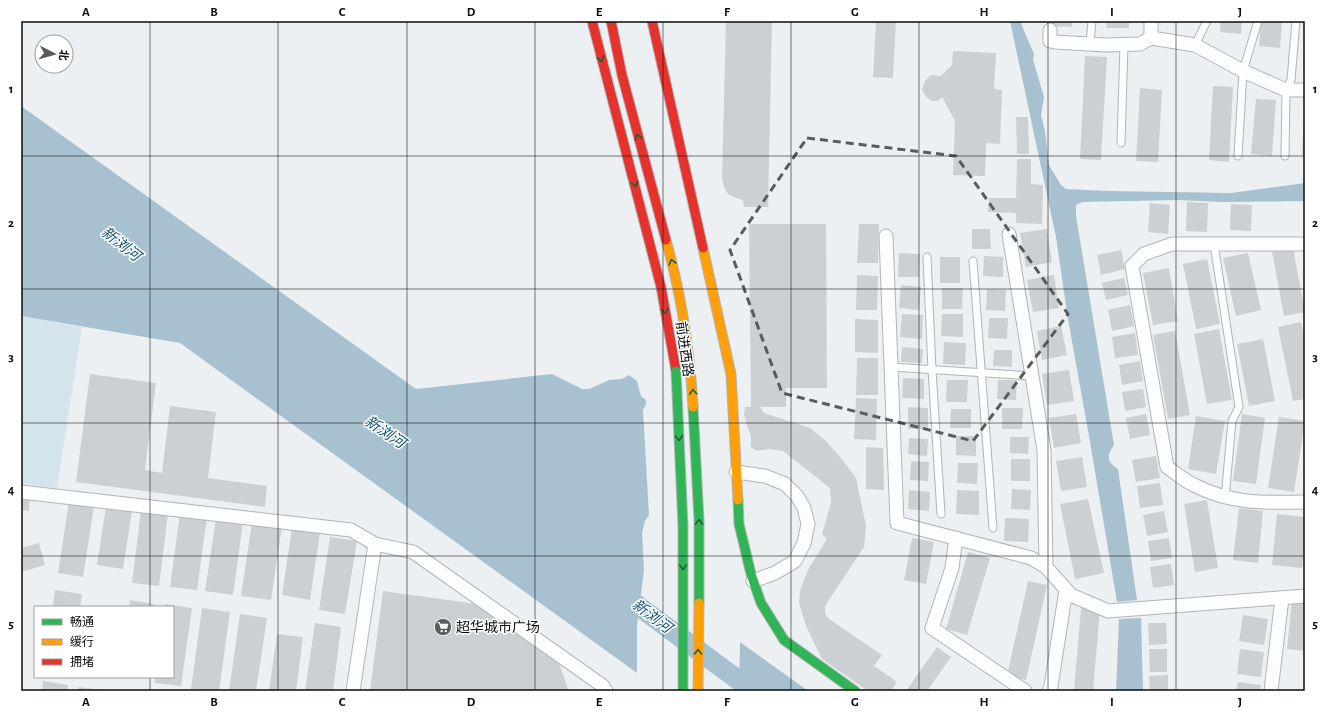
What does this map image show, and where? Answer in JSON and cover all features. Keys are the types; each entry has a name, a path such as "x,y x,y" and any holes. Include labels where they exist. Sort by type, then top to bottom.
{"main road":[{"name":"前进西路","path":"592,21 661,287 676,371 683,526 683,691"},
{"name":"前进西路","path":"611,21 622,75 677,280 692,370 699,520 698,691"},
{"path":"652,21 731,374 739,524 753,580 761,603 784,640 855,691"}],"street":[{"path":"1151,21 1151,38"},
{"path":"1050,30 1050,41 1124,45 1140,44 1151,38 1195,45 1242,72 1286,90 1305,90"},
{"path":"1009,234 1044,450 1046,567"},
{"path":"886,236 897,523 1031,558 1046,567 1071,595 1108,611 1305,596"},
{"path":"1305,244 1172,244 1144,254 1132,266 1167,467 1195,486 1225,498 1264,503 1305,502"},
{"path":"736,472 765,476 785,484 797,496 804,508 808,524 804,543 795,561 775,573 753,580"},
{"path":"21,492 351,530 375,544 413,552 603,686 606,691"},
{"path":"956,538 952,568 932,628 1025,691"},
{"path":"353,691 375,544"},
{"path":"1049,691 1066,590"},
{"path":"1271,691 1282,598"}],"lane":[{"path":"1090,44 1092,21"},
{"path":"1195,45 1208,21"},
{"path":"1238,156 1242,72 1258,21"},
{"path":"1285,156 1286,90 1291,80 1296,21"},
{"path":"1121,143 1124,45"},
{"path":"1214,244 1238,407 1232,421 1225,498"},
{"path":"927,257 941,514"},
{"path":"973,261 993,528"},
{"path":"891,368 1032,376"}],"highlighted area":[{"path":"807,138 956,156 1068,314 973,441 782,393 730,250"}],"shaded area":[{"path":"21,316 82,327 57,488 21,484"}],"water":[{"path":"1010,21 1020,21 1034,54 1033,60 1044,97 1041,115 1045,131 1049,165 1061,185 1066,189 1231,193 1305,183 1305,201 1224,202 1177,200 1082,202 1076,205 1076,216 1114,445 1110,452 1109,458 1112,464 1118,469 1137,600 1117,602 1068,319 1056,237"},
{"path":"21,106 416,389 552,374 582,389 589,389 609,380 622,379 629,375 637,381 641,396 646,400 643,410 649,515 645,521 642,533 644,570 637,625 637,673 180,343 21,316"},
{"path":"1141,618 1143,691 1116,691 1119,619"},
{"path":"740,642 808,691 739,691"}],"building":[{"path":"726,21 772,21 768,207 744,207 743,200 728,194 724,187 722,178"},
{"path":"876,21 896,21 893,78 873,77"},
{"path":"1051,21 1072,21 1072,27 1051,26"},
{"path":"1107,21 1129,21 1129,28 1106,28"},
{"path":"1221,21 1242,21 1241,34 1220,32"},
{"path":"1261,21 1282,21 1280,48 1259,46"},
{"path":"953,51 996,53 994,89 1002,90 1000,144 986,143 985,176 953,175 955,121 942,97 938,101 932,101 927,98 922,90 925,81 931,75 941,76 952,65"},
{"path":"1085,56 1107,57 1101,160 1080,159"},
{"path":"1213,86 1233,87 1229,162 1209,160"},
{"path":"1140,88 1162,90 1158,162 1136,161"},
{"path":"1256,99 1276,100 1272,156 1251,154"},
{"path":"1304,116 1305,155 1302,155"},
{"path":"1016,117 1028,117 1029,154 1017,154"},
{"path":"1017,159 1031,159 1031,184 1043,185 1042,224 1016,223 1016,213 988,212 989,198 1016,198"},
{"path":"1187,202 1208,203 1207,232 1186,231"},
{"path":"1150,203 1170,205 1168,234 1148,232"},
{"path":"1231,204 1252,205 1251,231 1230,230"},
{"path":"749,224 826,224 827,388 786,388 786,407 760,407 764,413 810,428 827,442 856,478 866,526 864,547 825,606 825,612 827,617 832,621 882,655 874,666 897,682 891,691 868,691 822,659 806,626 799,603 800,590 809,568 827,539 822,534 831,503 830,488 783,451 769,449 757,451 751,447 751,437 744,415 745,407 751,407"},
{"path":"859,224 879,224 878,263 857,263"},
{"path":"972,229 990,229 991,249 972,249"},
{"path":"1047,229 1052,262 1026,267 1020,233"},
{"path":"1293,248 1305,312 1284,316 1272,252"},
{"path":"1121,250 1125,269 1101,275 1097,255"},
{"path":"899,253 920,254 919,277 898,277"},
{"path":"1248,253 1261,310 1236,316 1223,258"},
{"path":"984,256 1003,257 1003,277 983,276"},
{"path":"940,257 960,257 960,283 940,283"},
{"path":"1207,259 1220,324 1196,329 1183,264"},
{"path":"1169,268 1178,321 1153,325 1143,273"},
{"path":"857,275 878,276 877,310 856,310"},
{"path":"1054,275 1059,308 1033,312 1027,280"},
{"path":"1124,278 1128,295 1106,300 1102,283"},
{"path":"901,285 921,287 919,310 899,308"},
{"path":"942,288 963,288 962,309 942,309"},
{"path":"987,289 1006,290 1005,311 986,310"},
{"path":"1130,305 1134,326 1112,331 1108,310"},
{"path":"902,314 923,315 922,339 900,337"},
{"path":"942,314 963,314 963,337 941,336"},
{"path":"989,318 1008,318 1007,339 988,338"},
{"path":"855,319 878,320 878,353 855,352"},
{"path":"1301,322 1305,339 1305,399 1293,401 1278,327"},
{"path":"1061,326 1067,355 1042,360 1037,331"},
{"path":"1219,329 1232,400 1207,404 1194,334"},
{"path":"1175,331 1190,415 1168,419 1153,335"},
{"path":"1135,333 1138,355 1115,358 1112,337"},
{"path":"1263,339 1275,401 1249,406 1237,344"},
{"path":"944,342 966,343 965,365 943,364"},
{"path":"902,347 923,349 922,363 901,362"},
{"path":"994,350 1012,350 1012,367 993,366"},
{"path":"857,358 878,358 878,395 856,395"},
{"path":"1140,361 1143,381 1122,385 1119,365"},
{"path":"1069,370 1074,401 1047,405 1042,374"},
{"path":"90,374 156,383 145,470 162,473 170,406 216,412 208,478 267,486 265,507 76,482"},
{"path":"903,378 924,379 924,399 902,398"},
{"path":"947,380 968,380 967,402 946,402"},
{"path":"998,380 1017,380 1016,400 997,399"},
{"path":"1143,389 1146,407 1125,411 1122,392"},
{"path":"856,398 877,399 876,440 854,439"},
{"path":"908,407 928,408 928,429 908,429"},
{"path":"1002,408 1023,408 1022,429 1002,429"},
{"path":"951,409 971,409 971,428 950,428"},
{"path":"1076,414 1081,443 1054,448 1049,418"},
{"path":"1146,414 1150,435 1130,439 1126,418"},
{"path":"1242,414 1265,418 1256,484 1233,481"},
{"path":"1196,416 1225,421 1216,474 1188,469"},
{"path":"1279,417 1305,421 1294,492 1268,488"},
{"path":"956,436 976,436 976,456 956,455"},
{"path":"1010,437 1029,437 1028,454 1010,453"},
{"path":"909,438 928,439 927,456 908,454"},
{"path":"866,447 883,448 884,490 866,489"},
{"path":"1156,456 1160,478 1136,482 1132,460"},
{"path":"1082,457 1087,487 1061,491 1056,461"},
{"path":"1011,459 1030,459 1030,481 1011,481"},
{"path":"911,461 929,462 928,481 910,480"},
{"path":"958,463 978,463 977,484 957,483"},
{"path":"1160,483 1163,505 1140,508 1137,486"},
{"path":"1012,489 1031,490 1030,510 1011,509"},
{"path":"909,490 930,492 929,511 908,509"},
{"path":"957,490 979,491 979,515 956,514"},
{"path":"21,494 30,495 29,511 21,510"},
{"path":"1088,499 1104,573 1075,579 1060,504"},
{"path":"1207,500 1218,568 1195,572 1184,504"},
{"path":"69,502 94,506 83,577 58,573"},
{"path":"106,507 132,511 123,569 97,565"},
{"path":"1239,508 1263,511 1258,563 1233,560"},
{"path":"141,510 168,513 159,586 132,583"},
{"path":"1164,511 1168,532 1147,536 1143,515"},
{"path":"180,513 207,517 197,590 170,587"},
{"path":"1277,514 1305,517 1305,540 1302,568 1272,565"},
{"path":"1005,518 1029,519 1028,542 1004,541"},
{"path":"216,519 243,522 233,595 205,591"},
{"path":"252,522 282,526 271,600 241,596"},
{"path":"292,528 320,532 310,600 282,595"},
{"path":"330,537 357,541 345,614 319,610"},
{"path":"912,538 934,542 926,584 904,580"},
{"path":"1169,538 1172,558 1151,561 1148,541"},
{"path":"39,543 45,565 21,572 21,548"},
{"path":"968,552 990,558 967,635 946,629"},
{"path":"1171,564 1174,585 1153,588 1150,567"},
{"path":"1028,581 1047,585 1026,680 1007,676"},
{"path":"55,590 82,594 80,606 53,606"},
{"name":"超华城市广场","path":"383,591 477,604 559,663 568,689 567,691 370,691"},
{"path":"130,600 154,604 154,606 129,606"},
{"path":"1292,601 1305,602 1305,651 1287,649"},
{"path":"165,604 192,608 181,686 155,683 155,678 174,678 174,606 165,606"},
{"path":"202,608 230,612 219,691 191,689"},
{"path":"1081,608 1100,610 1093,691 1074,691"},
{"path":"240,614 267,618 256,691 229,691"},
{"path":"1243,615 1268,619 1264,645 1239,641"},
{"path":"315,623 341,627 333,691 305,691"},
{"path":"1148,623 1166,623 1167,644 1149,645"},
{"path":"277,634 303,637 296,691 269,691"},
{"path":"937,647 951,657 927,691 906,691"},
{"path":"1149,649 1167,649 1167,672 1150,672"},
{"path":"1240,649 1264,652 1261,677 1237,674"},
{"path":"1168,675 1168,691 1150,691 1149,676"},
{"path":"43,681 68,685 67,691 42,691"},
{"path":"1238,682 1261,685 1260,691 1236,691"},
{"path":"78,687 100,690 100,691 78,691"}],"waterway":[{"name":"新浏河","path":"618,591 753,691"}],"traffic: fast":[{"path":"676,371 683,526 683,691"},
{"path":"693,407 699,520 699,603"},
{"path":"738,500 739,524 751,574 761,603 784,640 855,691"}],"traffic: slow":[{"path":"666,240 684,323 690,365 693,407"},
{"path":"703,248 731,374 738,500"},
{"path":"698,691 699,603"}],"traffic: jam":[{"path":"592,21 661,287 676,371"},
{"path":"611,21 622,75 666,240"},
{"path":"652,21 703,248"}],"place":[{"name":"超华城市广场","path":"443,627"}]}
